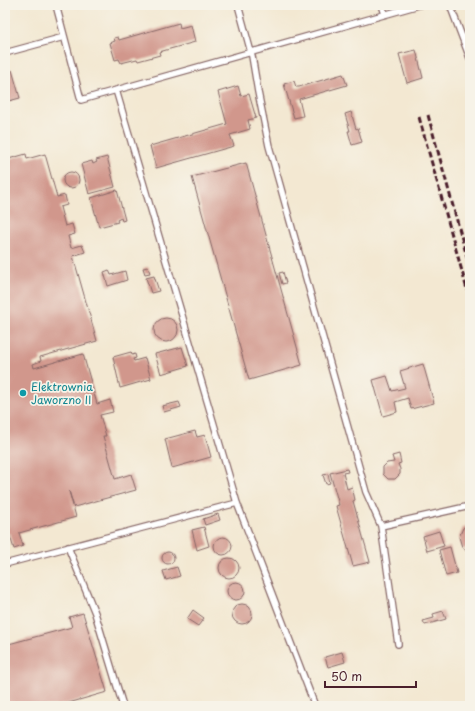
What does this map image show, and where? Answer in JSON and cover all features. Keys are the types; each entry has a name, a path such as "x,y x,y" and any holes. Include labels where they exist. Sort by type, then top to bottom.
{"lane":[{"path":"56,5 81,100 250,51 419,5"},
{"path":"238,5 252,56 268,146 366,492 381,526 398,644"},
{"path":"382,5 385,14"},
{"path":"450,5 470,58"},
{"path":"5,53 64,37"},
{"path":"116,90 237,503 316,706"},
{"path":"5,564 237,503"},
{"path":"381,526 470,506"},
{"path":"68,547 95,613 124,706"}],"building":[{"path":"179,23 180,28 191,25 195,42 159,52 160,55 138,61 137,59 121,63 119,59 115,60 110,43 115,41 114,38 118,37 119,40"},
{"path":"416,50 423,78 407,83 399,54"},
{"path":"12,70 20,98 5,102 5,72"},
{"path":"343,74 347,85 299,99 303,116 294,118 284,84 294,81 296,87 299,87"},
{"path":"238,86 241,96 249,94 256,118 248,120 250,129 230,135 234,146 156,168 150,146 227,124 218,92"},
{"path":"351,112 362,142 352,145 345,114"},
{"path":"26,154 27,159 45,154 57,197 65,195 67,205 60,207 65,226 72,224 75,234 68,236 71,248 82,245 85,252 73,256 97,341 40,357 41,361 33,364 34,368 83,354 97,404 110,400 113,412 100,415 106,436 103,436 115,479 131,474 136,490 74,507 69,491 76,517 19,533 23,546 14,549 9,533 5,534 5,526 7,525 5,516 5,160"},
{"path":"107,157 115,187 89,194 81,164 92,161 93,164 97,162 96,160"},
{"path":"246,163 302,365 249,380 192,177"},
{"path":"68,172 74,172 79,177 77,186 74,188 68,188 63,183 63,177"},
{"path":"117,190 125,220 122,221 121,218 117,220 118,222 99,227 91,198"},
{"path":"148,267 150,273 145,274 143,268"},
{"path":"109,270 111,275 125,271 127,280 108,286 104,272"},
{"path":"283,272 286,283 282,284 279,273"},
{"path":"154,276 159,291 151,293 146,278"},
{"path":"166,318 174,322 178,330 174,338 166,342 158,338 154,330 158,322"},
{"path":"182,347 188,366 161,374 155,354"},
{"path":"131,352 132,355 135,354 136,358 133,359 134,361 145,358 151,379 120,388 113,357"},
{"path":"423,364 434,403 411,409 408,398 395,402 397,412 383,416 373,380 387,376 392,391 405,388 400,371"},
{"path":"179,402 181,407 164,412 162,406"},
{"path":"195,431 197,437 205,435 211,457 172,468 165,439"},
{"path":"399,454 401,463 398,464 400,474 395,479 388,479 383,474 383,467 387,463 394,462 392,456"},
{"path":"347,469 348,472 343,473 347,489 352,487 355,500 353,501 370,562 353,566 336,506 339,505 330,473"},
{"path":"328,474 330,483 326,484 323,475"},
{"path":"218,514 220,520 205,525 203,519"},
{"path":"470,524 470,553 462,547 459,537 463,528"},
{"path":"204,527 209,546 197,550 192,530"},
{"path":"439,531 444,546 427,551 423,536"},
{"path":"219,537 227,537 232,542 230,553 227,555 219,555 214,550 214,542"},
{"path":"450,547 457,573 446,576 439,550"},
{"path":"170,552 173,553 173,563 166,564 163,563 162,556 163,553"},
{"path":"229,558 236,561 239,568 236,575 229,578 222,575 219,568 222,561"},
{"path":"177,567 180,576 166,580 163,571"},
{"path":"232,582 240,582 245,587 243,598 240,600 232,600 227,595 227,587"},
{"path":"242,604 249,607 252,614 249,621 242,624 235,621 232,614 235,607"},
{"path":"193,610 204,618 198,626 187,619"},
{"path":"443,611 446,619 425,625 423,621 434,618 433,614"},
{"path":"83,613 107,692 58,706 5,706 5,645 72,627 69,617"},
{"path":"342,652 345,662 328,667 325,657"}],"railway":[{"path":"428,115 470,268"},
{"path":"419,117 470,300"}],"place":[{"name":"Elektrownia Jaworzno II","path":"23,393"}]}
